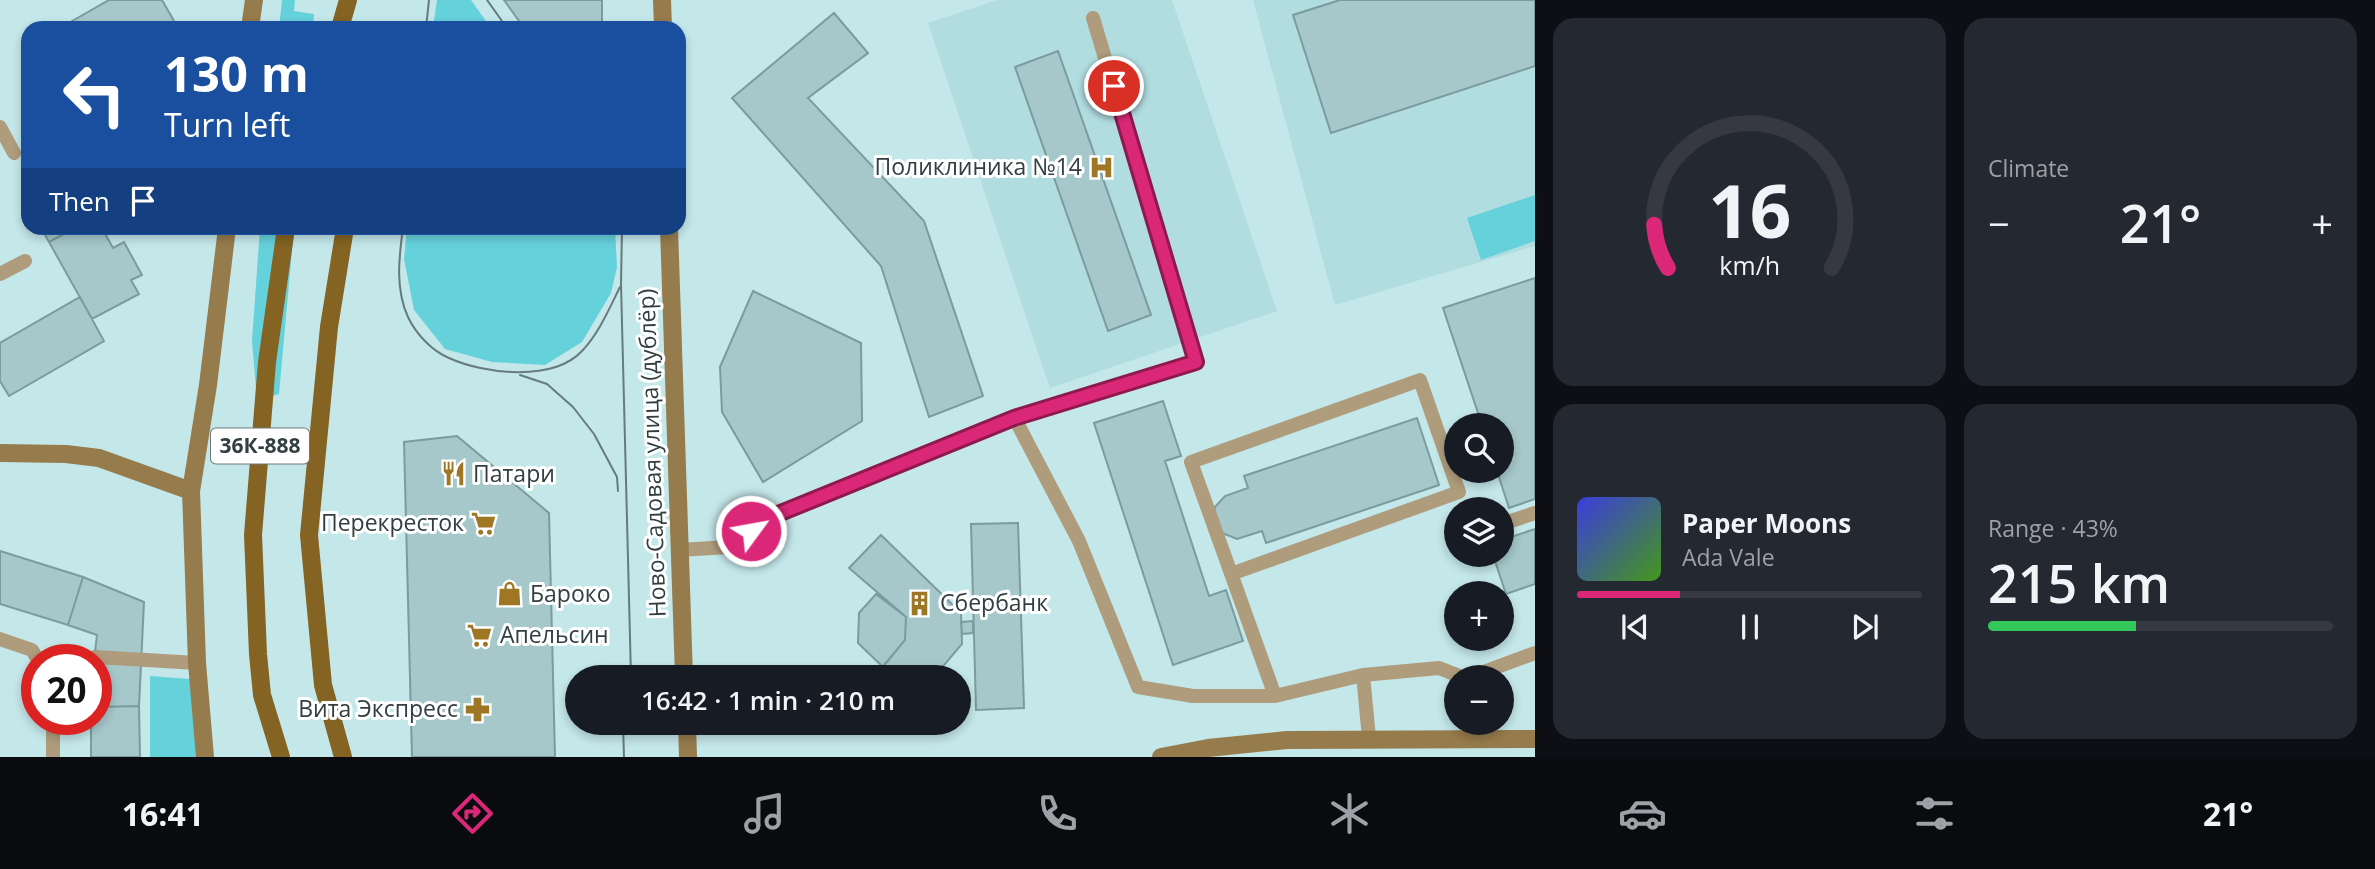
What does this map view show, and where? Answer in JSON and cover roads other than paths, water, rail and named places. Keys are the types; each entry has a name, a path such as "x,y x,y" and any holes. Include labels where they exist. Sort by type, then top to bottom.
{"main road":[{"path":"251,21 254,0"},
{"path":"342,21 348,0"},
{"path":"354,21 355,0"},
{"path":"662,0 663,21"},
{"path":"205,757 197,663 191,491 208,385 226,235"},
{"name":"36К-888","path":"281,757 262,695 253,535 273,307 285,235"},
{"name":"36К-888","path":"343,757 323,685 309,536 329,327 344,235"},
{"name":"Ново-Садовая улица (дублёр)","path":"669,235 683,665"},
{"path":"0,453 66,453 99,458 191,491"},
{"path":"687,735 688,757"},
{"path":"1161,757 1208,748 1287,740 1535,739"}],"lane":[{"path":"678,550 729,547 773,516 1014,418 1196,362 1093,18"},
{"path":"0,127 14,153"},
{"path":"0,274 24,261"},
{"path":"1231,574 1459,492 1420,380 1191,462 1231,574 1275,696"},
{"path":"1014,418 1079,541 1138,687 1193,696 1275,696 1363,675 1439,668 1444,670"},
{"path":"1514,520 1535,513"},
{"path":"0,639 21,646"},
{"path":"1502,665 1535,653"},
{"path":"112,658 197,663"},
{"path":"1363,675 1369,738"},
{"path":"52,757 53,735"}],"tram line":[{"path":"427,21 429,0"},
{"path":"487,0 502,21"},
{"path":"402,235 399,262 401,295 411,323 420,336 443,355 480,368 536,371 569,361 582,351 594,336 620,287"},
{"path":"622,235 631,665"},
{"path":"520,375 547,384 573,407 594,434 617,477 618,491"},
{"path":"623,735 624,757"}],"place":[{"name":"Поликлиника №14","path":"1102,167"},
{"name":"Патари","path":"453,474"},
{"name":"Перекресток","path":"484,523"},
{"name":"Бароко","path":"510,594"},
{"name":"Сбербанк","path":"920,603"},
{"name":"Апельсин","path":"480,635"},
{"name":"Вита Экспресс","path":"478,709"}]}
